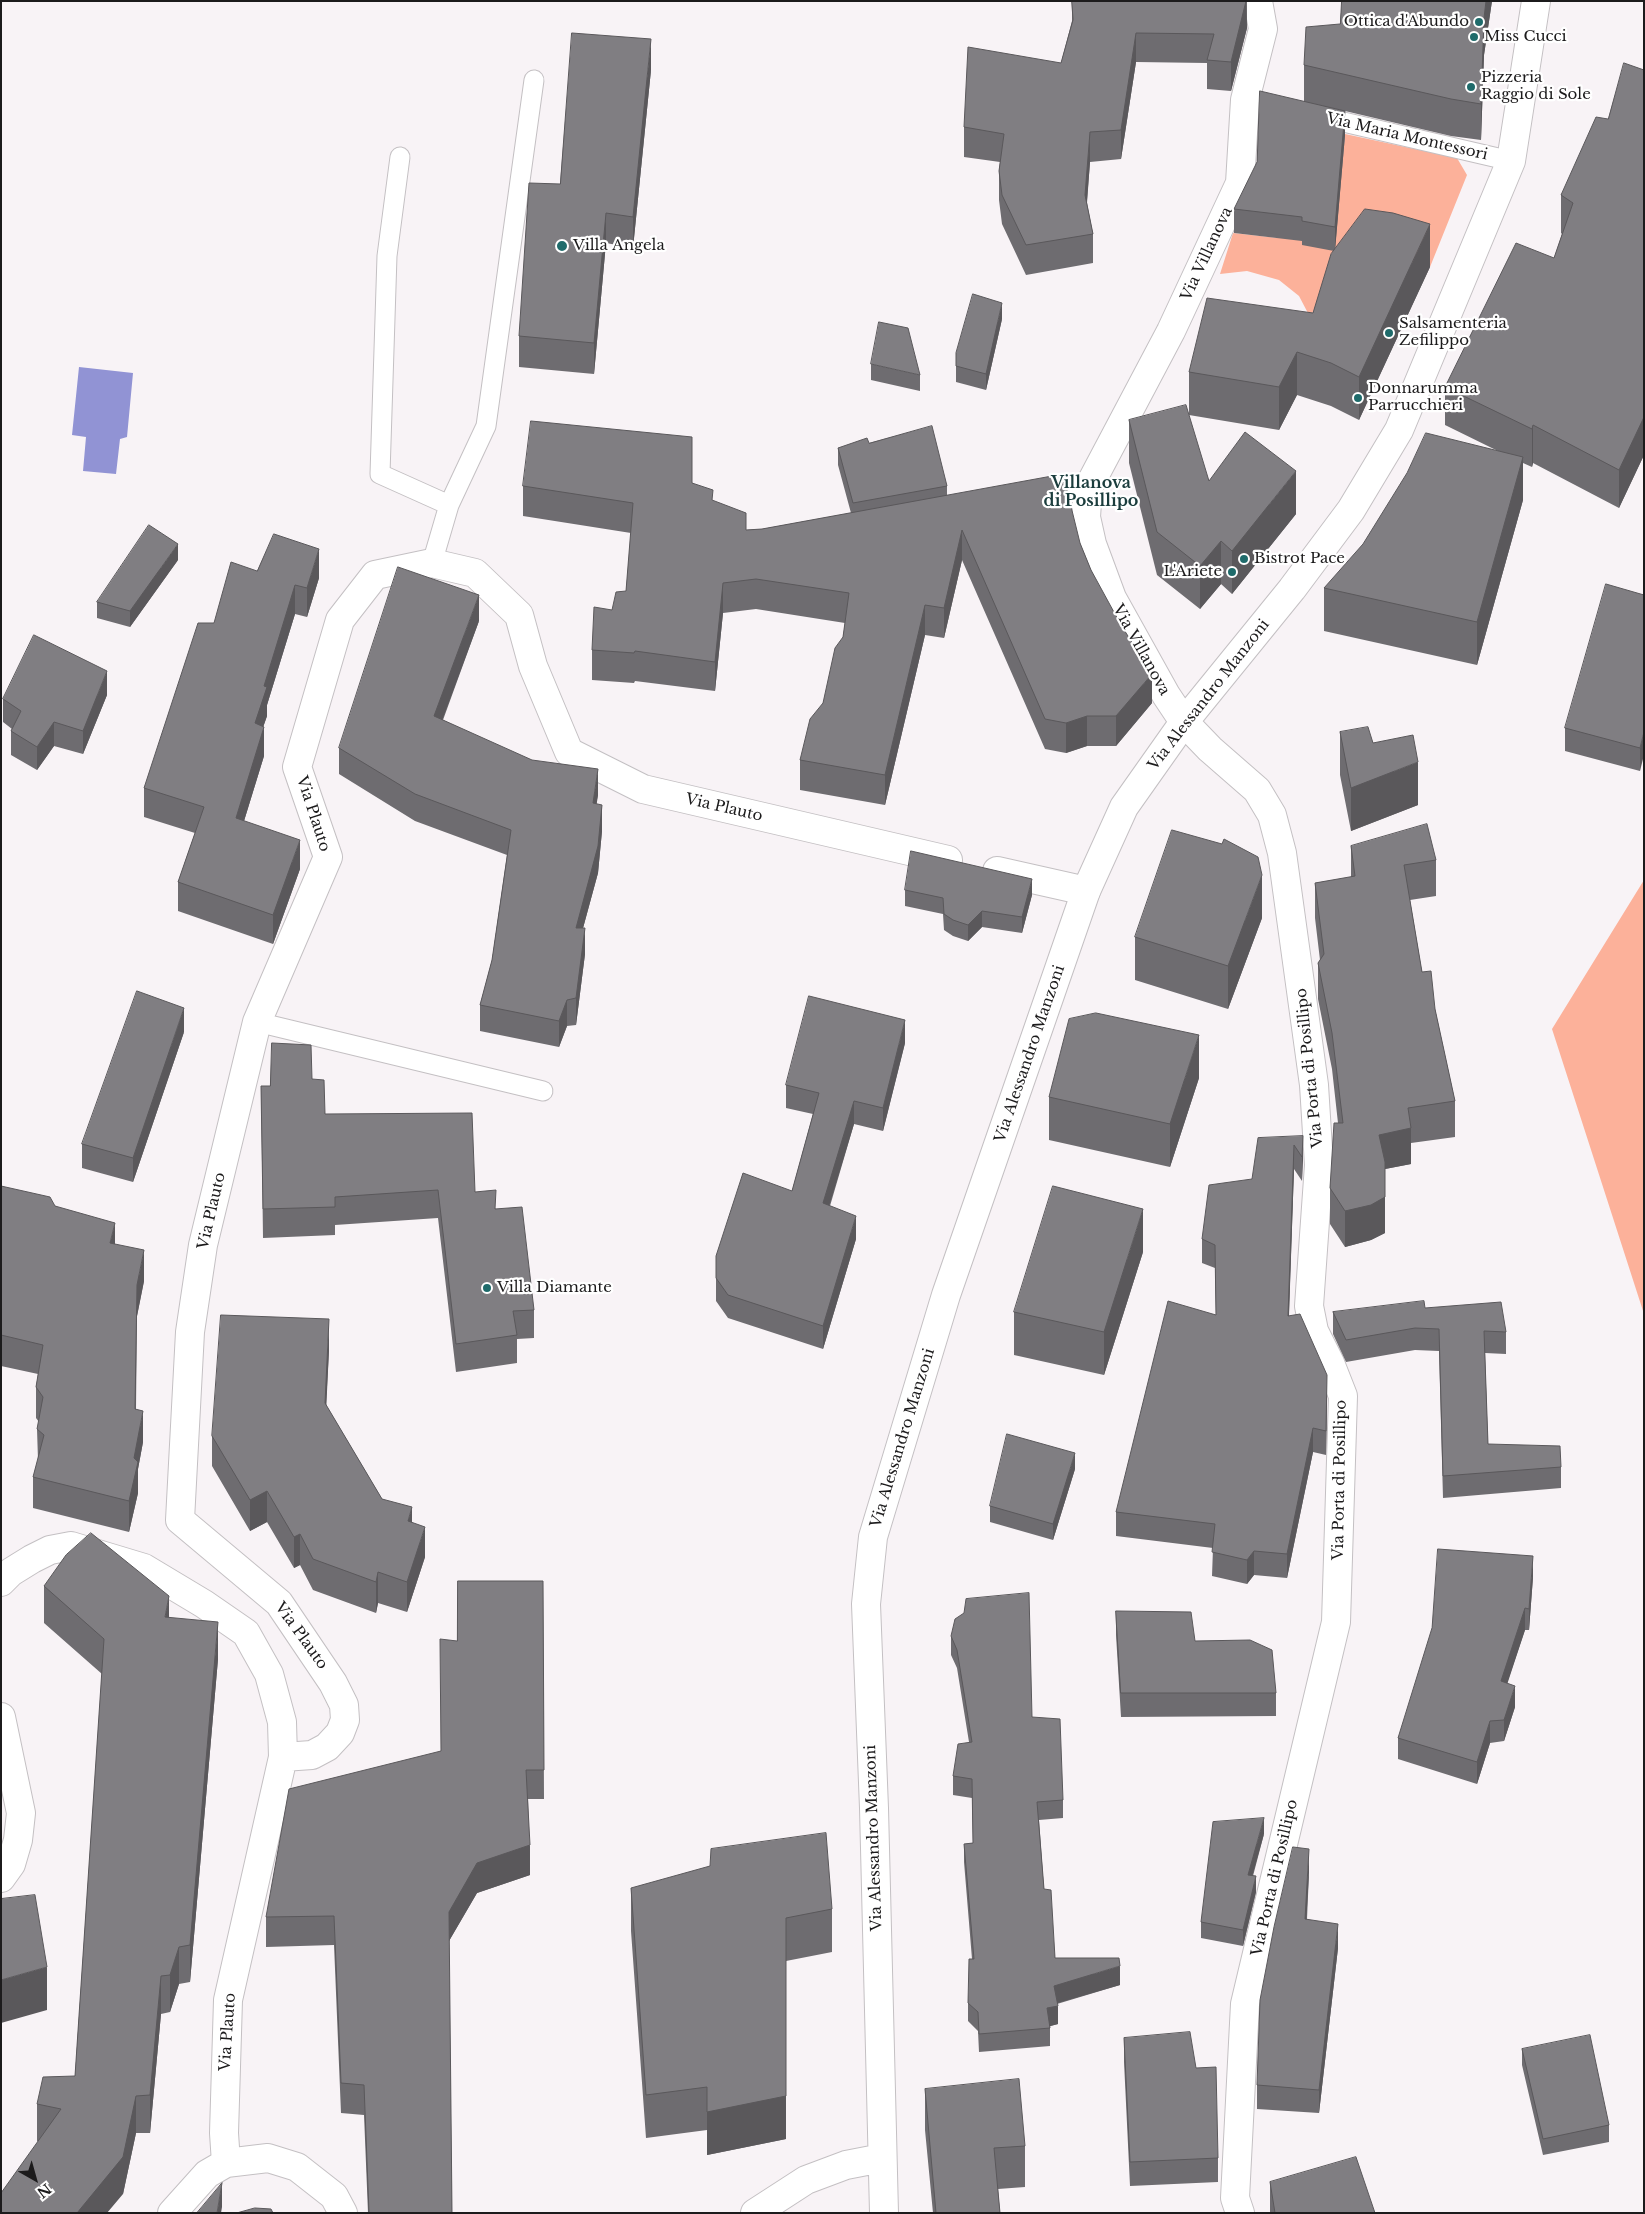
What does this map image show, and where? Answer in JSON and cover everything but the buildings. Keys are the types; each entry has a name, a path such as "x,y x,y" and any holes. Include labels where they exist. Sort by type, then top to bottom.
{"street":[{"name":"Via Villanova","path":"1184,722 1166,695 1112,598 1092,544 1086,517 1088,488 1171,331 1240,183 1255,102 1263,29 1258,1"},
{"name":"Via Alessandro Manzoni","path":"884,2213 874,1808 866,1604 873,1537 946,1295 1086,891 1124,807 1184,722 1292,590 1352,510 1399,430 1511,161 1536,1"},
{"name":"Via Plauto","path":"283,1757 312,1754 327,1747 340,1733 345,1720 344,1705 333,1683 278,1603 180,1520 190,1332 203,1246 256,1022 328,857 297,767 340,620 374,575 432,563 475,573 519,615 533,666 569,752 643,788 1086,891"},
{"name":"Via Porta di Posillipo","path":"1184,722 1257,790 1272,815 1282,852 1314,1085 1319,1164 1310,1306 1314,1331 1330,1362 1343,1396 1336,1622 1245,2004 1235,2198 1240,2213"},
{"name":"Via Plauto","path":"1,1582 10,1572 32,1558 50,1550 71,1546 144,1568 204,1604 246,1633 269,1674 282,1722 283,1757 228,2000 224,2133 226,2163"},
{"path":"1,1717 21,1813 18,1840 11,1864 1,1878"},
{"path":"172,2213 207,2174 226,2163 268,2158 297,2167 334,2196 343,2213"},
{"path":"755,2213 806,2180 846,2165 882,2158"}],"lane":[{"path":"432,563 449,505 486,426 534,80"},
{"name":"Via Maria Montessori","path":"1304,113 1511,161"},
{"path":"400,157 387,256 380,474 449,505"},
{"path":"1020,500 1088,488"},
{"path":"256,1022 544,1091"}],"shaded area":[{"path":"1345,134 1457,158 1467,175 1430,267 1349,246 1310,317 1299,296 1279,280 1247,271 1220,274 1233,233 1278,238 1287,183 1334,251"},
{"path":"1644,880 1644,1314 1552,1029"}],"water":[{"path":"79,367 133,373 127,437 120,439 116,474 83,471 86,437 72,435"}],"place":[{"name":"Ottica d'Abundo","path":"1479,22"},
{"name":"Miss Cucci","path":"1474,37"},
{"name":"Pizzeria Raggio di Sole","path":"1471,87"},
{"name":"Villa Angela","path":"562,246"},
{"name":"Salsamenteria Zefilippo","path":"1389,333"},
{"name":"Donnarumma Parrucchieri","path":"1358,398"},
{"name":"Bistrot Pace","path":"1244,559"},
{"name":"L'Ariete","path":"1232,572"},
{"name":"Villa Diamante","path":"487,1288"}],"district":[{"name":"Villanova di Posillipo","path":"1091,492"}]}
